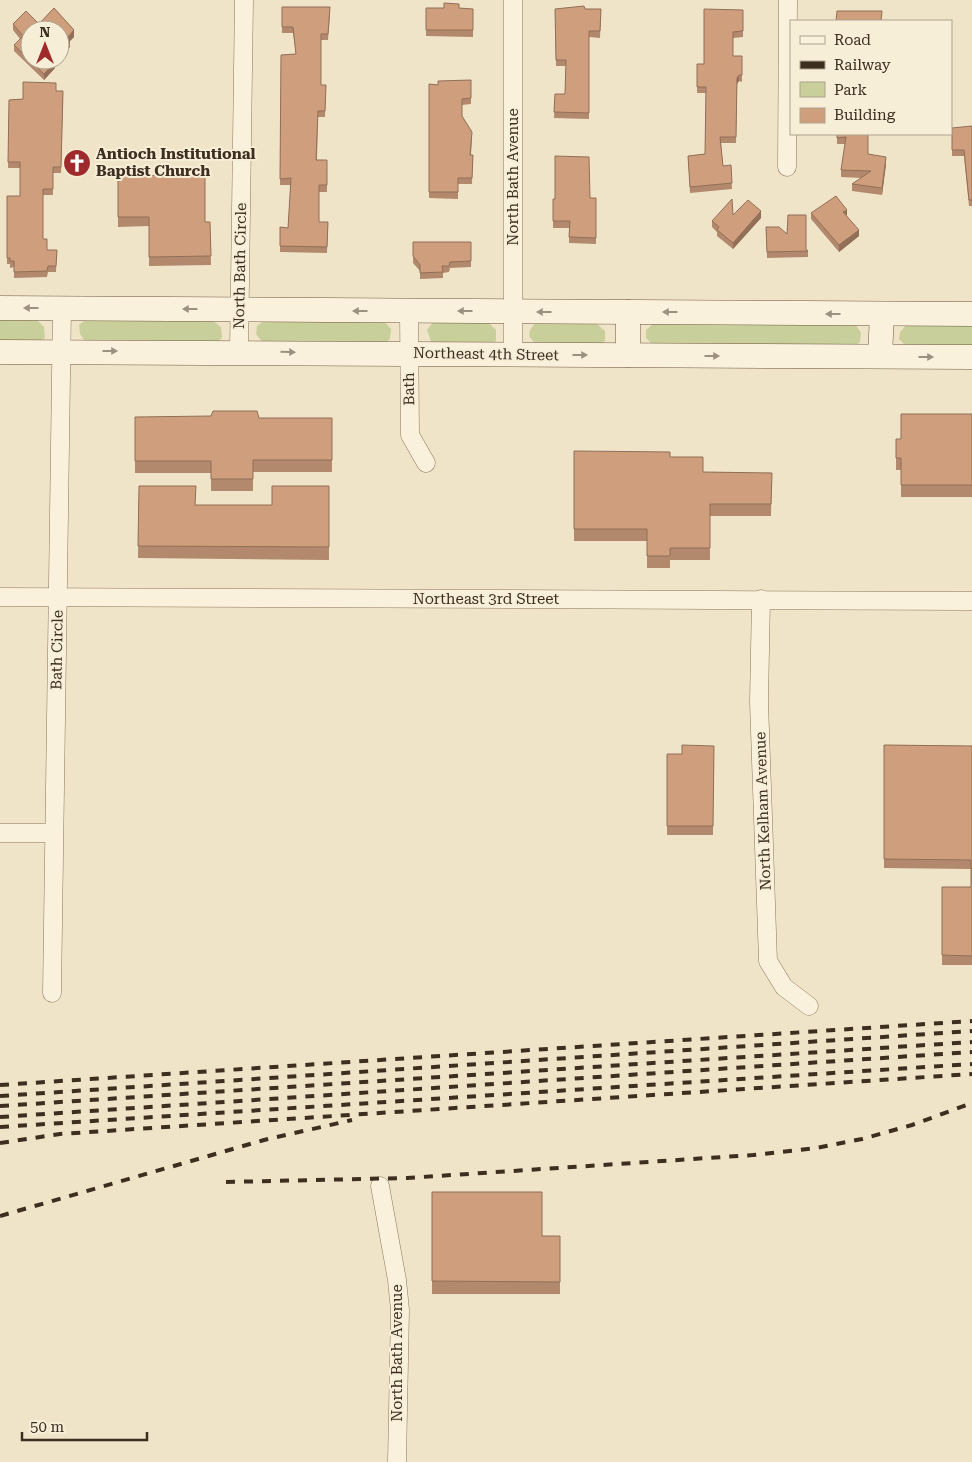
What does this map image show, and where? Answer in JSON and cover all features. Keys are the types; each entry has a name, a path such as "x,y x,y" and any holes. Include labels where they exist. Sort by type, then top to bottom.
{"main road":[{"path":"0,308 972,314"},
{"path":"628,312 628,355"},
{"path":"880,356 882,314"},
{"name":"Northeast 4th Street","path":"0,352 972,357"}],"street":[{"name":"North Bath Circle","path":"239,352 244,0"},
{"name":"North Bath Avenue","path":"513,0 514,355"},
{"path":"786,167 788,0"},
{"name":"Bath Circle","path":"52,993 62,308"},
{"name":"Bath","path":"409,311 410,436 426,463"},
{"name":"Northeast 3rd Street","path":"0,597 972,601"},
{"name":"North Kelham Avenue","path":"761,599 759,702 768,961 784,986 809,1006"},
{"path":"0,833 54,833"},
{"name":"North Bath Avenue","path":"380,1186 398,1280 400,1310 397,1462"}],"green space":[{"path":"36,319 44,327 45,338 38,342 0,342 0,320"},
{"path":"85,320 212,320 221,327 222,338 215,344 87,344 80,334 79,325"},
{"path":"265,320 383,320 391,329 390,339 384,344 264,344 256,334 257,326"},
{"path":"433,322 488,322 496,330 496,341 489,345 432,344 427,330"},
{"path":"536,322 596,323 605,331 605,341 598,346 537,346 529,336 530,330"},
{"path":"654,323 856,325 861,333 860,342 853,347 654,346 646,338 646,330"},
{"path":"907,324 972,325 972,347 906,346 899,339 900,332"}],"building":[{"path":"444,3 459,4 459,8 473,9 473,30 426,30 426,8 444,8"},
{"path":"584,6 585,9 601,9 600,31 589,31 589,113 554,112 555,94 565,94 566,60 556,60 555,9"},
{"path":"282,7 330,7 328,34 321,34 321,85 326,85 325,111 318,111 316,160 327,160 327,185 319,185 319,222 328,222 327,247 280,246 280,227 288,228 291,178 280,179 281,55 296,54 293,27 282,27"},
{"path":"54,8 65,20 43,20"},
{"path":"704,9 743,10 743,31 733,32 733,56 742,56 742,75 739,75 737,78 736,137 720,137 723,166 731,165 732,183 690,187 688,156 705,154 706,87 697,87 697,64 704,64"},
{"path":"26,11 35,20 20,20 20,32 13,24"},
{"path":"837,11 882,11 881,20 836,20"},
{"path":"70,26 74,30 70,35"},
{"path":"20,39 20,51 14,45"},
{"path":"471,80 471,98 462,99 462,116 472,132 470,155 473,155 472,178 458,178 458,192 429,192 429,84 438,85 438,81"},
{"path":"23,82 56,83 56,91 63,91 61,167 53,167 53,189 43,189 43,239 47,239 47,250 57,250 56,266 48,266 47,271 14,272 14,261 10,261 10,258 7,258 7,196 20,196 20,162 8,162 9,100 23,99"},
{"path":"972,126 972,200 969,200 964,150 952,150 952,128"},
{"path":"837,135 868,135 868,154 886,157 882,188 852,184 871,171 841,170 846,137 837,138"},
{"path":"555,156 589,157 590,198 596,198 596,238 569,237 570,221 553,221"},
{"path":"191,172 205,172 205,222 210,222 211,256 149,257 149,217 118,217 118,175 191,176"},
{"path":"836,196 847,210 843,212 859,230 839,245 811,213"},
{"path":"732,199 733,215 748,200 761,211 733,243 717,230 719,227 712,221"},
{"path":"788,215 806,215 806,249 808,251 767,252 766,227 779,227 787,234"},
{"path":"413,242 471,242 471,261 450,262 449,266 442,266 443,272 420,273 420,265 413,256"},
{"path":"213,411 257,411 259,418 332,418 332,460 253,460 253,479 211,479 211,461 135,461 135,417 211,416"},
{"path":"901,414 972,414 972,485 901,485 901,458 896,458 896,439 901,439"},
{"path":"574,451 670,452 670,457 703,457 703,472 772,473 771,504 710,504 710,548 670,548 670,556 647,556 647,529 574,529"},
{"path":"139,486 196,486 195,505 272,505 272,486 329,486 329,547 138,546"},
{"path":"682,745 714,746 713,826 667,826 667,754 682,754"},
{"path":"884,745 972,746 972,956 942,955 942,887 971,887 971,860 884,859"},
{"path":"432,1192 542,1192 542,1236 560,1236 560,1282 432,1281"}],"railway":[{"path":"0,1085 972,1021"},
{"path":"0,1096 972,1031"},
{"path":"0,1106 972,1042"},
{"path":"0,1117 972,1052"},
{"path":"0,1127 972,1064"},
{"path":"0,1143 60,1134 972,1074"},
{"path":"226,1182 407,1178 753,1155 816,1148 862,1139 912,1125 972,1103"},
{"path":"0,1216 264,1140 352,1120"}],"place":[{"name":"Antioch Institutional Baptist Church","path":"77,163"}]}
